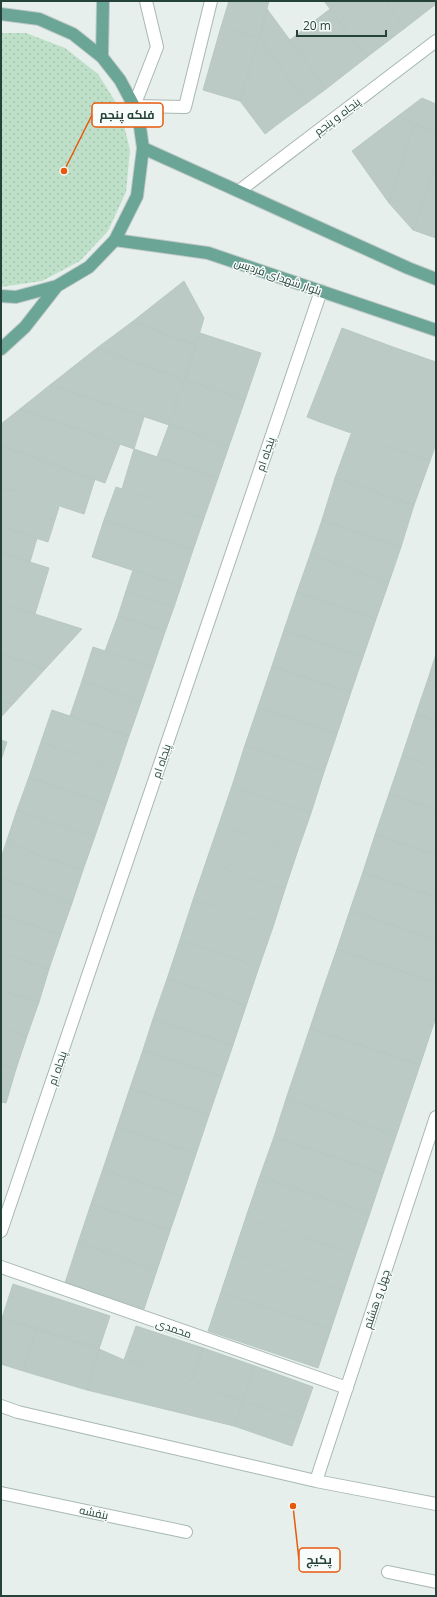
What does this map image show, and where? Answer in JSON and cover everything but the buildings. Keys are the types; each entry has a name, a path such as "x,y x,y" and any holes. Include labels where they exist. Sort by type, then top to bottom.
{"main road":[{"path":"102,57 103,1"},
{"path":"1,14 39,19 73,34 102,57 120,80 134,106 140,127 142,148 137,196 115,240 89,267 57,286 16,297 1,296"},
{"path":"142,148 408,268 436,279"},
{"name":"بلوار شهدای فردیس","path":"115,240 208,253 436,330"},
{"path":"1,349 25,327 57,286"}],"street":[{"path":"146,1 157,47 134,106 184,107 211,1"},
{"name":"پنجاه و پنجم","path":"239,191 436,41"},
{"name":"پنجاه ام","path":"1,1231 321,291"},
{"name":"چهل و هشتم","path":"316,1481 436,1117"},
{"name":"محمدی","path":"1,1267 347,1388"},
{"path":"1,1406 18,1412 316,1481 436,1504"},
{"name":"بنفشه","path":"1,1493 186,1532"},
{"path":"388,1572 436,1582"}],"green space":[{"path":"1,33 26,33 65,48 98,74 120,109 130,150 126,192 108,231 80,261 42,281 1,287"}],"place":[{"name":"فلکه پنجم","path":"64,171"},
{"name":"پکیج","path":"293,1506"}]}
